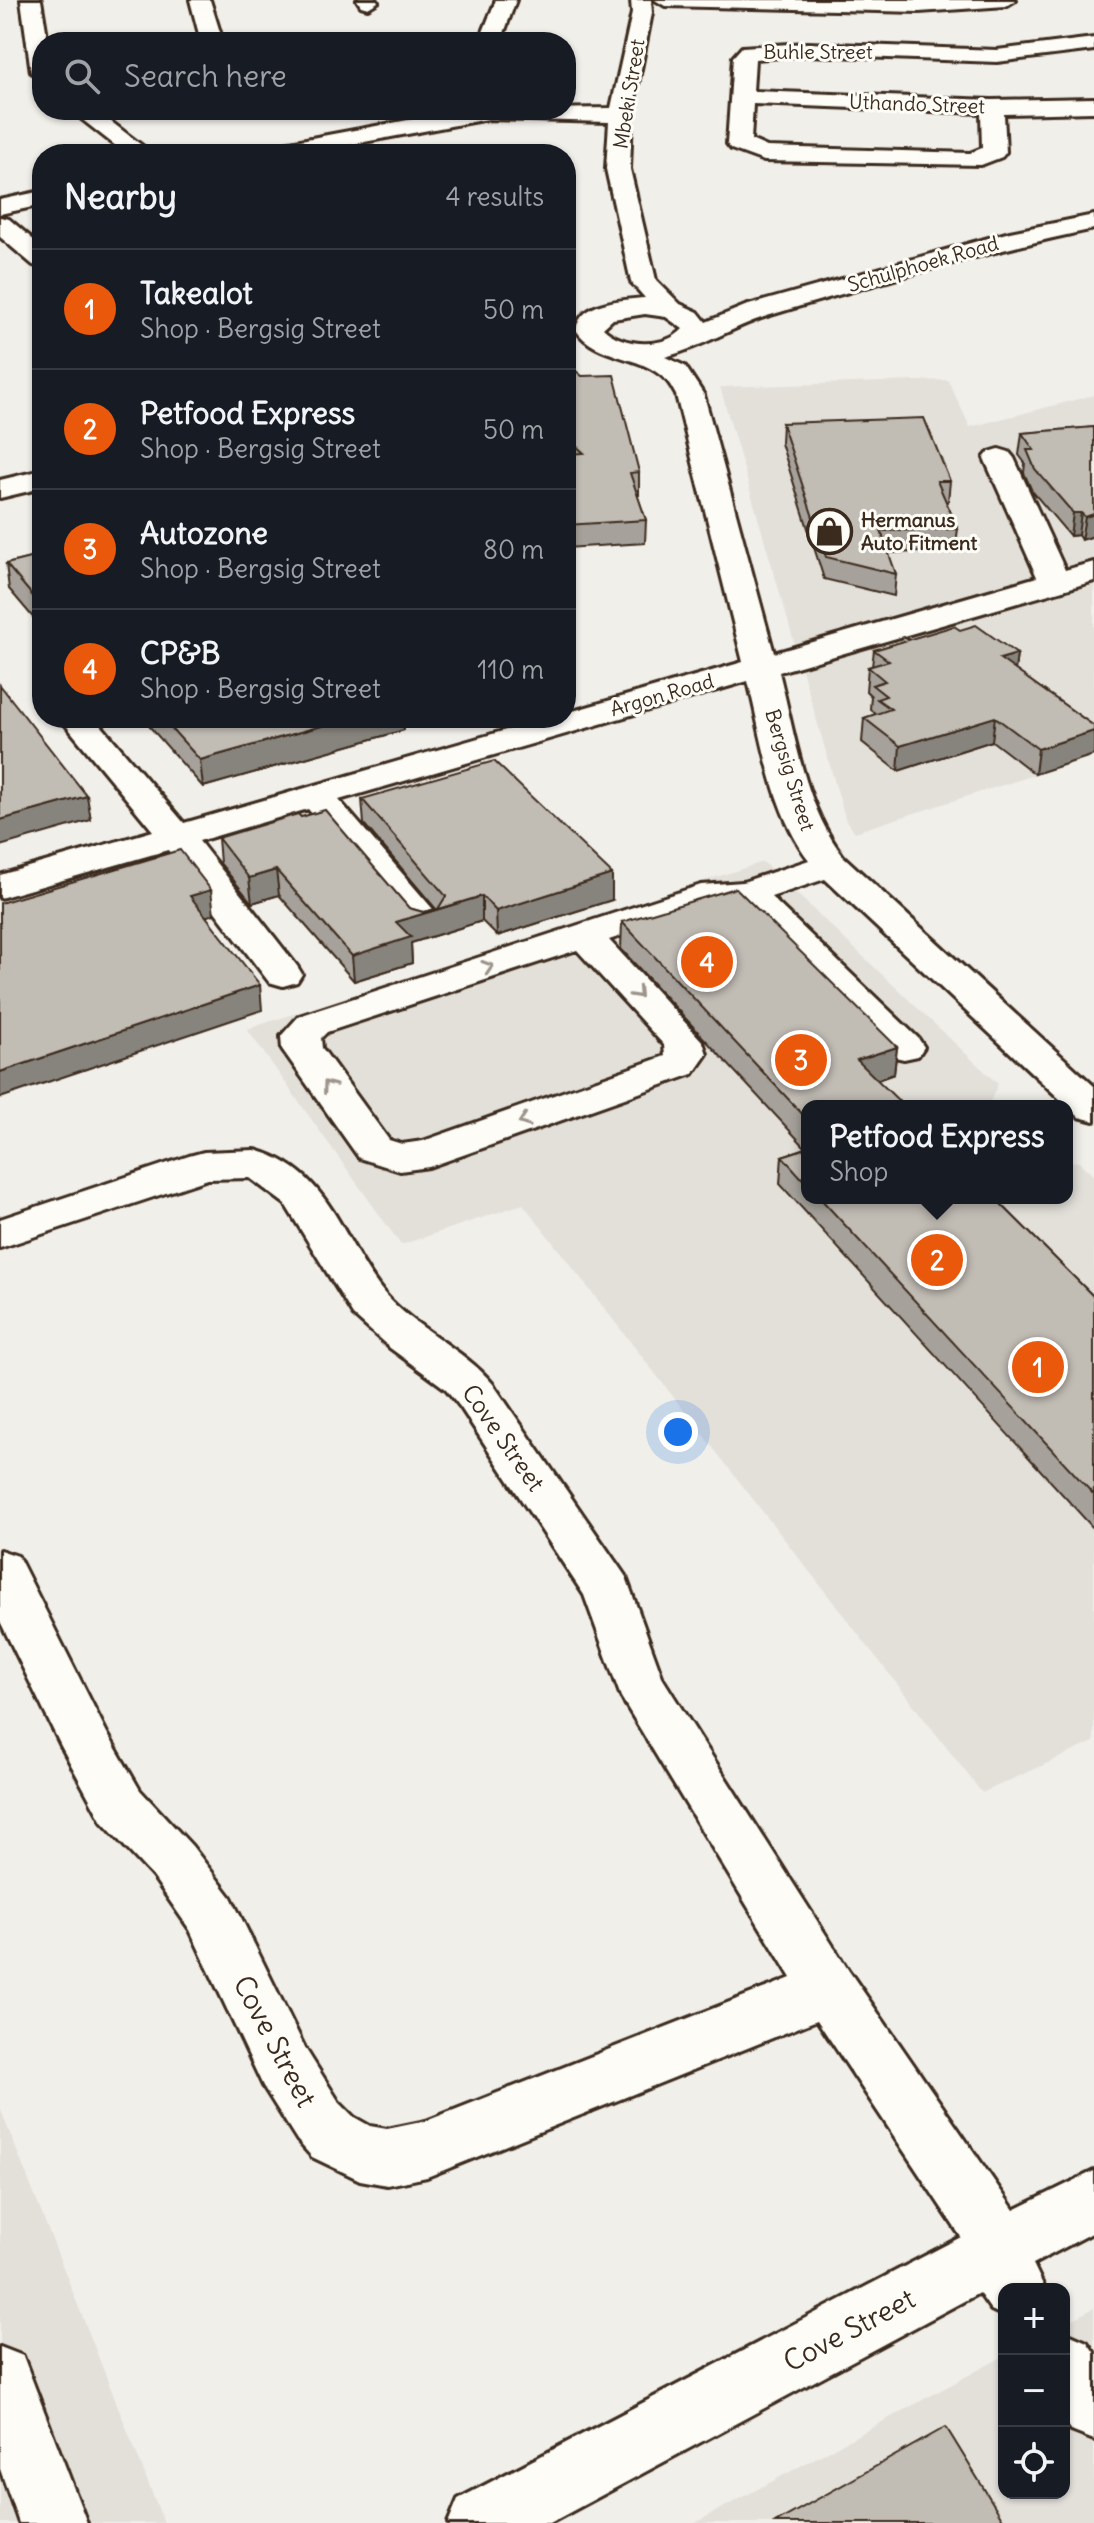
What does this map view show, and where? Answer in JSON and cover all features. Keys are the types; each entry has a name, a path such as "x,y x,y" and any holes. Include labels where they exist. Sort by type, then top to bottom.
{"street":[{"path":"31,0 36,32"},
{"path":"200,0 209,32"},
{"path":"494,32 506,0"},
{"name":"Mbeki Street","path":"641,0 642,13 621,115 618,169 644,282"},
{"path":"665,0 919,6 1006,0"},
{"name":"Buhle Street","path":"992,107 994,152 985,158 959,161 764,154 739,144 744,57 757,50 997,56 1094,44"},
{"name":"Uthando Street","path":"740,97 992,107 1094,105"},
{"path":"576,114 621,115"},
{"path":"95,120 127,144"},
{"path":"316,144 445,120"},
{"path":"396,129 419,144"},
{"path":"0,207 32,200"},
{"name":"Schulphoek Road","path":"682,334 1019,237 1094,222"},
{"path":"0,224 32,251"},
{"path":"616,309 644,282 682,334"},
{"path":"576,340 589,330 595,318 616,309 645,306 682,334"},
{"path":"589,330 600,341 620,348"},
{"path":"576,347 620,348 682,334"},
{"name":"Bergsig Street","path":"682,334 690,395 803,823 831,865 1084,1109"},
{"path":"999,458 1055,582"},
{"path":"0,489 32,481"},
{"name":"Argon Road","path":"576,720 1094,571"},
{"path":"85,728 176,836 283,974"},
{"name":"Argon Road","path":"0,887 550,728"},
{"path":"316,796 425,923"},
{"path":"584,935 683,1042 687,1054 679,1065 429,1154 400,1158 374,1149 302,1049 301,1036 313,1024 584,935 714,893 746,893 831,865"},
{"path":"746,893 904,1047"},
{"name":"Cove Street","path":"0,1234 204,1166 255,1164 274,1172 301,1195 369,1304 406,1337 462,1378 477,1396 608,1590 639,1683 1002,2264"},
{"name":"Cove Street","path":"0,1569 87,1746 121,1806 173,1862 211,1914 284,2067 318,2121 333,2137 360,2152 387,2157 427,2149 829,1989"},
{"name":"Cove Street","path":"482,2523 1002,2264 1094,2200"},
{"path":"1070,2373 1094,2408"},
{"path":"0,2379 53,2523"}],"shaded area":[{"path":"948,380 970,427 1094,395 1094,756 855,832 846,821 720,387"},
{"path":"763,862 998,1084 991,1100 801,1100 801,1204 1073,1204 1073,1162 1079,1162 1094,1176 1094,1742 982,1793 523,1204 401,1245 247,1029"},
{"path":"0,2108 164,2523 0,2523"},
{"path":"1094,2308 1094,2523 695,2523 998,2359 998,2499 1070,2499 1070,2321"}],"building":[{"path":"576,371 582,376 614,375 639,472 630,473 646,520 576,524 576,453 584,453 576,446"},
{"path":"924,418 950,481 937,481 958,529 881,531 896,574 826,557 782,423"},
{"path":"1094,427 1094,514 1085,517 1081,513 1073,513 1035,469 1027,450 1034,450 1022,433"},
{"path":"32,558 32,595 6,564"},
{"path":"976,625 1017,654 1000,659 1094,726 1094,731 1038,749 995,717 900,746 864,718 891,709 877,699 886,696 872,685 885,681 868,667 889,661 874,650 954,626 960,630"},
{"path":"0,685 87,796 0,820"},
{"path":"171,728 314,728 200,760"},
{"path":"494,761 612,874 496,911 482,896 396,922 411,937 352,956 276,870 249,878 218,838 298,814 301,817 325,810 409,908 423,912 438,909 446,896 362,799"},
{"path":"180,850 211,890 190,896 260,985 0,1072 0,903"},
{"path":"736,888 897,1047 857,1060 898,1100 801,1100 801,1113 622,922"},
{"path":"801,1150 801,1177 782,1156"},
{"path":"826,1204 1001,1204 1094,1297 1094,1495"},
{"path":"946,2427 1005,2523 775,2523"}],"place":[{"name":"Hermanus Auto Fitment","path":"830,531"},
{"name":"CP&B","path":"707,962"},
{"name":"Autozone","path":"801,1060"},
{"name":"Petfood Express","path":"937,1260"},
{"name":"Takealot","path":"1038,1367"}]}
